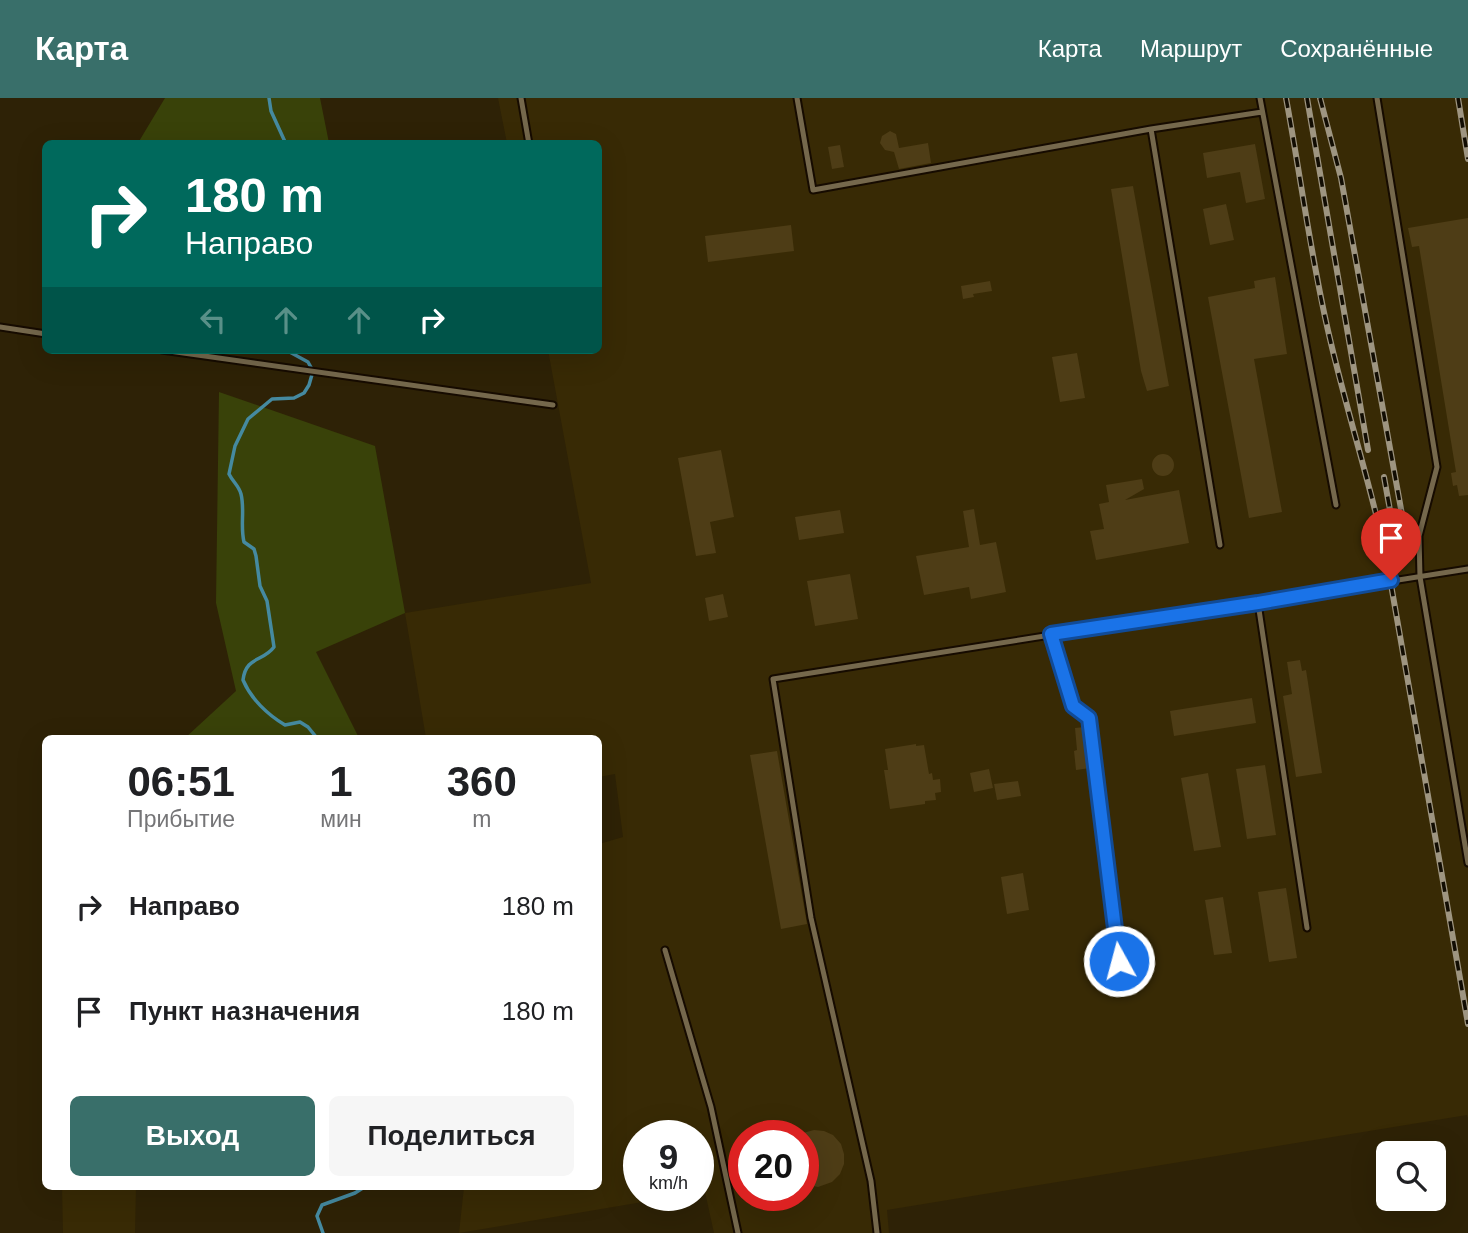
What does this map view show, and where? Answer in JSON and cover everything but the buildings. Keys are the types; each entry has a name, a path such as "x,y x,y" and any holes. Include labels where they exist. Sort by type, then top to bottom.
{"lane":[{"path":"521,98 528,140"},
{"path":"797,98 813,190 1262,112"},
{"path":"1259,98 1336,505"},
{"path":"1377,98 1437,467 1419,536 1420,577 1468,863"},
{"path":"1152,129 1220,545"},
{"path":"0,327 42,333"},
{"path":"190,354 553,405"},
{"path":"877,1233 871,1181 811,918 773,679 1468,569"},
{"path":"1258,603 1307,928"},
{"path":"1051,634 1073,706 1089,718 1119,961"},
{"path":"665,950 710,1107 738,1233"}],"shaded area":[{"path":"498,98 1468,98 1468,1118 1467,1115 887,1210 889,1233 714,1233 709,1211 714,1211 714,1120 623,1120 623,1205 459,1233 464,1190 602,1190 602,843 623,837 615,774 602,776 602,735 425,735 405,613 591,583 549,354 602,354 602,140 506,140"},
{"path":"62,1190 136,1190 135,1233 63,1233"}],"green space":[{"path":"165,98 320,98 328,140 140,140"},
{"path":"219,392 375,446 405,613 316,652 358,735 188,735 236,691 216,603"}],"waterway":[{"path":"269,98 271,111 284,140"},
{"path":"293,354 308,362 313,371 309,385 304,393 294,398 272,399 248,419 235,446 229,474 241,494 244,542 254,549 260,586 267,601 274,647 251,663 243,680 255,700 272,716 285,725 300,722 315,735"},
{"path":"323,1233 317,1216 322,1205 360,1190"}],"railway":[{"path":"1286,98 1323,309 1386,556 1468,1024"},
{"path":"1307,98 1368,450"},
{"path":"1320,98 1341,178 1405,531"},
{"path":"1458,98 1468,159"},
{"path":"1384,477 1394,532"}],"route":[{"path":"1119,961 1089,718 1073,706 1051,634 1391,580"}]}
